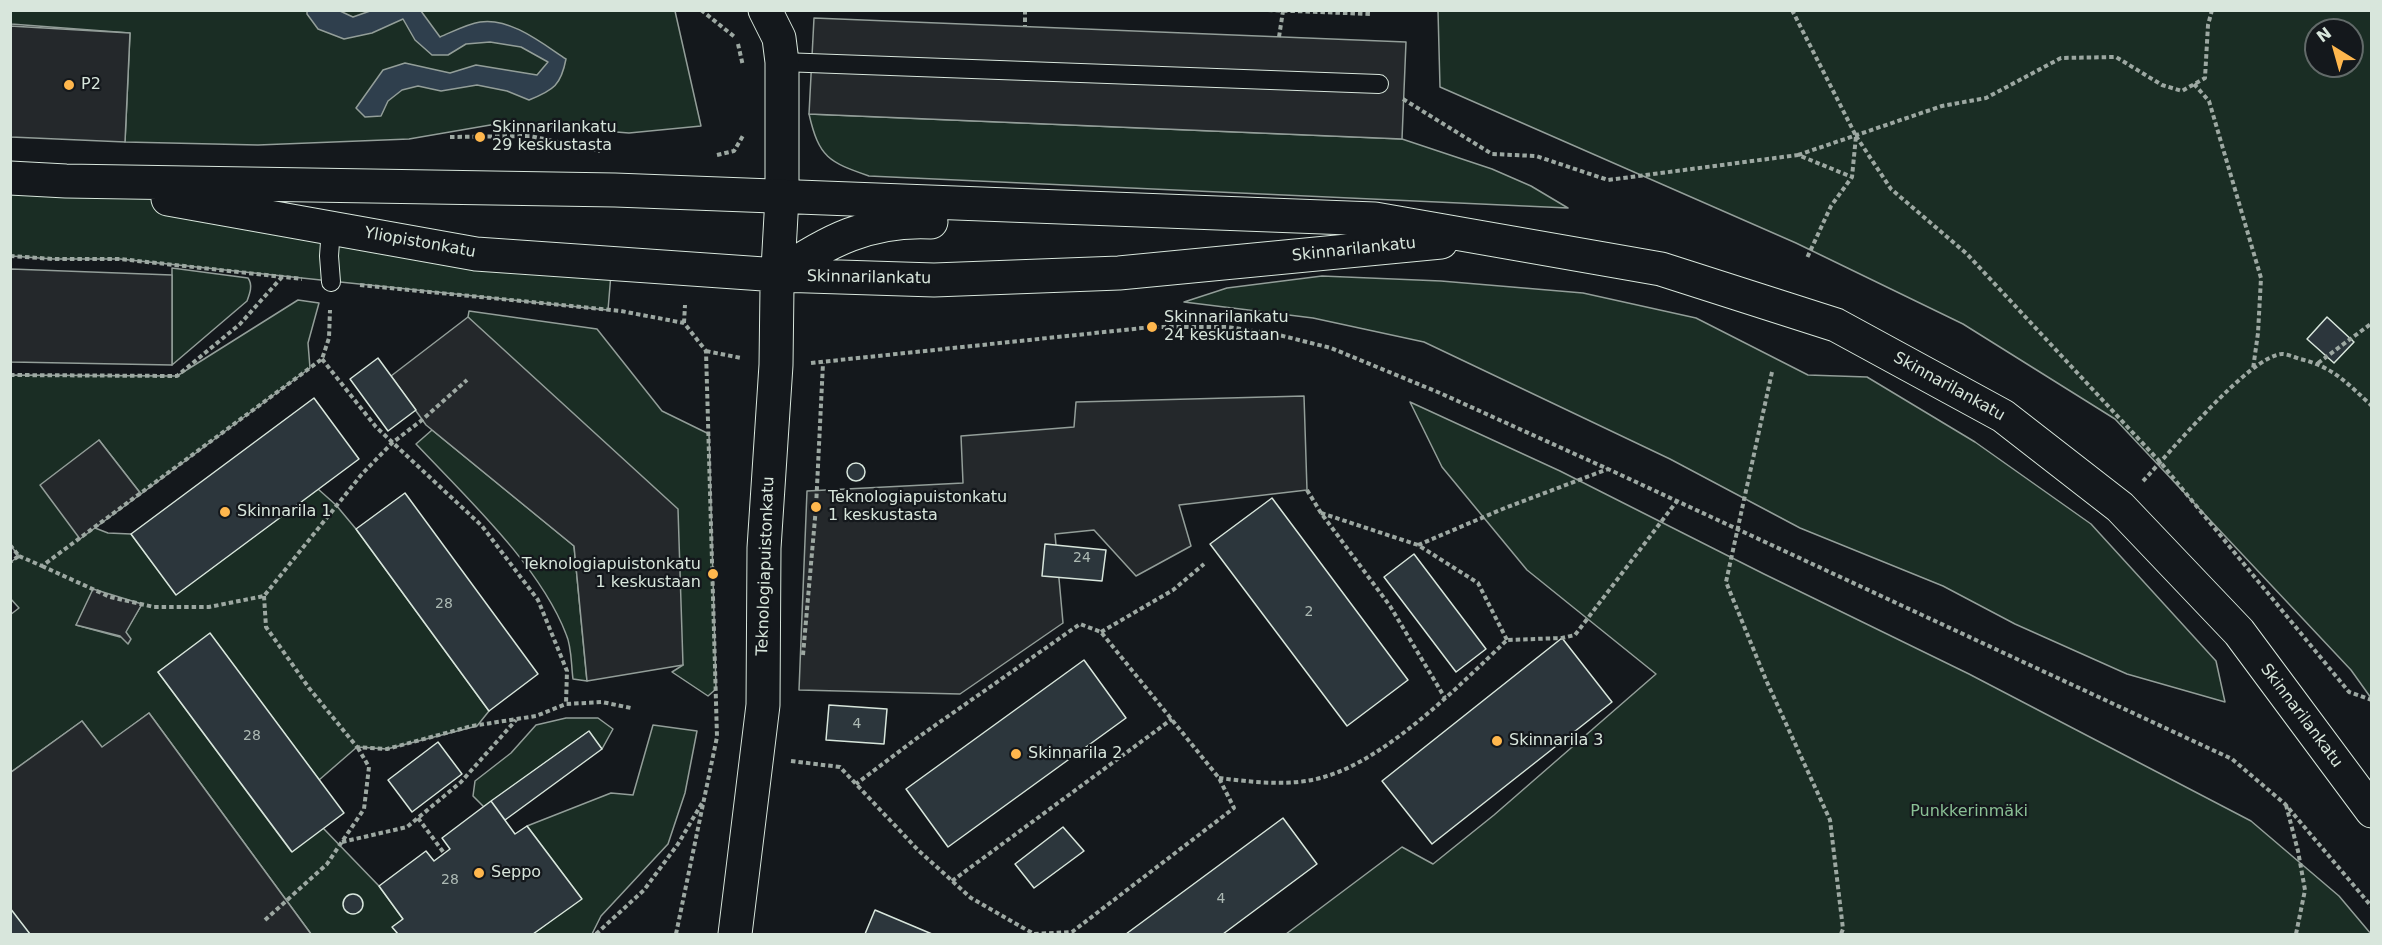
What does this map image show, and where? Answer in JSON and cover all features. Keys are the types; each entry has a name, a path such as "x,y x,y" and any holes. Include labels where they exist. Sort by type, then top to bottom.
{"main road":[{"name":"Teknologiapuistonkatu","path":"735,934 763,705 764,548 776,365 782,196 782,62 779,38 765,10"},
{"name":"Yliopistonkatu","path":"10,178 66,181 615,190 782,196"},
{"name":"Yliopistonkatu","path":"66,181 476,254 778,275"},
{"name":"Skinnarilankatu","path":"782,196 1375,219 1661,269 1836,325 2003,416 2120,507 2239,633 2372,811"},
{"name":"Skinnarilankatu","path":"778,275 806,256 852,233 881,225 909,221 1209,228 1285,215"},
{"name":"Skinnarilankatu","path":"778,275 934,280 1119,273 1480,238"}],"lane":[{"path":"782,62 1379,84"},
{"path":"331,228 329,256 332,282"}],"path":[{"path":"701,10 737,38"},
{"path":"1025,10 1026,26"},
{"path":"1268,10 1370,14 1370,10"},
{"path":"1792,10 1856,136 1891,189 1967,254 2161,463 2349,692 2372,700"},
{"path":"1379,84 1492,154 1536,156 1608,180 1798,155 1942,106 1986,98 2061,58 2116,57 2162,85 2182,91 2205,78 2208,25 2212,10"},
{"path":"1279,37 1283,11"},
{"path":"2194,84 2209,101 2261,278 2253,369"},
{"path":"713,156 734,152 748,128"},
{"path":"450,137 530,136 610,153"},
{"path":"1808,258 1831,206 1852,177 1856,136"},
{"path":"1798,155 1852,177"},
{"path":"10,256 53,259 120,259 621,311 684,323 706,351 717,737 676,934"},
{"path":"10,375 177,376 240,324 282,277"},
{"path":"42,566 322,359 330,338 332,282"},
{"path":"2318,363 2372,323"},
{"path":"823,363 1152,327 1228,327 1279,335 1331,348 1440,393 1608,469 2232,759 2285,804 2372,907"},
{"path":"2120,507 2226,391 2253,369 2281,354 2318,363 2332,371 2372,406"},
{"path":"322,359 376,427 482,526 538,600 567,671 566,704"},
{"path":"1772,372 1726,582 1766,680 1830,820 1844,929 1841,934"},
{"path":"10,545 19,556 110,597 154,607 209,607 264,596 362,474 392,442 422,420 467,380"},
{"path":"1418,545 1505,508 1608,469"},
{"path":"1307,490 1321,513 1389,606 1446,698"},
{"path":"1219,778 1247,782 1297,782 1325,777 1373,754 1446,698 1507,640 1562,638 1575,635 1677,501"},
{"path":"1321,513 1418,545 1478,583 1507,640"},
{"path":"10,562 19,556"},
{"path":"1101,632 1173,590 1204,564"},
{"path":"264,596 266,627 309,688 357,747 369,767 364,809 342,842 327,864 266,920"},
{"path":"790,761 840,767 856,784 918,849 971,898 1035,934 1072,932 1234,808 1219,778 1101,632 1080,624 917,738 856,784"},
{"path":"357,747 387,749 472,726 536,716 566,704 602,702 631,708"},
{"path":"342,842 407,827 461,782 516,719"},
{"path":"952,881 1172,719"},
{"path":"596,934 644,890 678,844 704,800"},
{"path":"2285,804 2298,851 2305,890 2296,934"},
{"path":"418,818 444,853"}],"green space":[{"path":"10,11 675,11 701,126 629,133 502,123 409,139 258,145 125,142 130,33 11,24"},
{"path":"1438,11 2371,11 2371,698 2351,670 2115,419 1963,324 1796,243 1440,87"},
{"path":"809,114 1402,139 1492,169 1531,186 1568,208 869,176 844,167 828,156 817,140"},
{"path":"10,178 612,262 608,310 120,259 53,259 11,256"},
{"path":"172,268 248,278 251,286 247,301 172,365"},
{"path":"1322,276 1441,281 1583,293 1696,318 1808,375 1867,377 1975,442 2091,524 2216,661 2225,702 2127,674 2015,624 1943,586 1800,528 1670,459 1424,342 1313,318 1184,302 1227,288"},
{"path":"298,300 319,303 308,343 310,368 141,494 99,440 95,528 108,533 131,534 176,594 318,489 336,505 356,529 489,711 477,726 387,749 357,747 319,780 210,634 158,672 291,851 323,828 379,886 403,919 393,927 398,934 311,934 149,713 102,748 82,721 11,772 10,615 19,608 10,598 11,562 19,556 10,545 11,375 177,376","holes":["142,604 120,637 76,625"]},
{"path":"469,311 597,329 662,411 709,434 716,689 708,696 672,672 683,665 468,317"},
{"name":"Punkkerinmäki","path":"1410,402 1560,471 1969,674 2251,821 2339,896 2371,934 1286,934 1402,847 1433,864 1494,815 1656,674 1527,570 1442,467"},
{"path":"432,430 574,546 587,681 573,679 568,639 554,608 539,583 479,509 416,444"},
{"path":"566,718 598,718 613,729 602,749 588,732 484,807 473,796 475,781 511,753 536,725"},
{"path":"653,725 697,731 685,793 668,844 601,916 592,934 533,934 581,898 527,826 611,793 633,795"}],"shaded area":[{"path":"814,18 1406,42 1402,139 809,114"},
{"name":"P2","path":"10,26 130,33 125,142 11,137"},
{"path":"11,269 172,275 172,365 11,362"},
{"path":"468,317 678,509 683,665 587,681 574,546 426,425 391,376"},
{"path":"1304,396 1307,490 1179,505 1191,546 1136,576 1094,530 1055,534 1063,623 960,694 799,690 807,491 963,483 961,436 1074,427 1076,402"},
{"path":"99,440 141,494 80,539 40,485"},
{"path":"93,589 142,604 126,632 131,639 128,644 120,636 76,625"},
{"path":"149,713 311,934 11,934 10,773 82,721 102,747"}],"water":[{"path":"307,11 340,11 353,17 370,11 421,11 440,37 475,23 503,24 537,39 566,59 562,75 555,86 529,100 507,91 477,85 441,91 418,86 402,90 388,101 381,116 365,117 356,108 383,70 405,63 450,73 476,65 537,75 548,62 521,47 490,42 466,44 448,55 432,55 415,40 403,19 372,33 344,39 318,29"}],"building":[{"path":"2327,317 2354,342 2334,363 2307,339"},
{"path":"378,358 416,410 388,431 350,379"},
{"name":"Skinnarila 1","path":"314,398 359,459 176,595 131,534"},
{"path":"856,463 862,466 865,472 862,478 856,481 850,478 847,472 850,466"},
{"name":"Skinnarila 1","path":"405,493 538,674 489,711 356,529"},
{"path":"1272,498 1408,680 1347,726 1210,544"},
{"path":"1045,544 1106,550 1102,581 1042,576"},
{"path":"1414,554 1486,649 1456,672 1384,577"},
{"path":"210,633 344,813 292,852 158,672"},
{"name":"Skinnarila 3","path":"1562,638 1612,702 1432,844 1382,781"},
{"name":"Skinnarila 2","path":"1084,660 1126,718 948,847 906,789"},
{"path":"829,705 887,709 884,744 826,740"},
{"path":"589,731 602,749 505,820 491,801"},
{"path":"438,742 462,774 412,812 388,780"},
{"name":"Seppo","path":"491,801 515,834 527,826 582,899 533,934 398,934 392,927 403,919 379,886 426,851 434,861 450,849 442,838"},
{"path":"1283,818 1317,864 1223,934 1126,934"},
{"path":"1063,827 1084,851 1034,888 1015,864"},
{"path":"353,894 360,897 363,904 360,911 353,914 346,911 343,904 346,897"},
{"path":"10,908 30,934 10,934"},
{"path":"875,910 932,934 865,934"}],"place":[{"name":"P2","path":"69,85"},
{"name":"Skinnarilankatu 29 keskustasta","path":"480,137"},
{"name":"Skinnarilankatu 24 keskustaan","path":"1152,327"},
{"name":"Teknologiapuistonkatu 1 keskustasta","path":"816,507"},
{"name":"Skinnarila 1","path":"225,512"},
{"name":"Teknologiapuistonkatu 1 keskustaan","path":"713,574"},
{"name":"Skinnarila 3","path":"1497,741"},
{"name":"Skinnarila 2","path":"1016,754"},
{"name":"Seppo","path":"479,873"}]}
